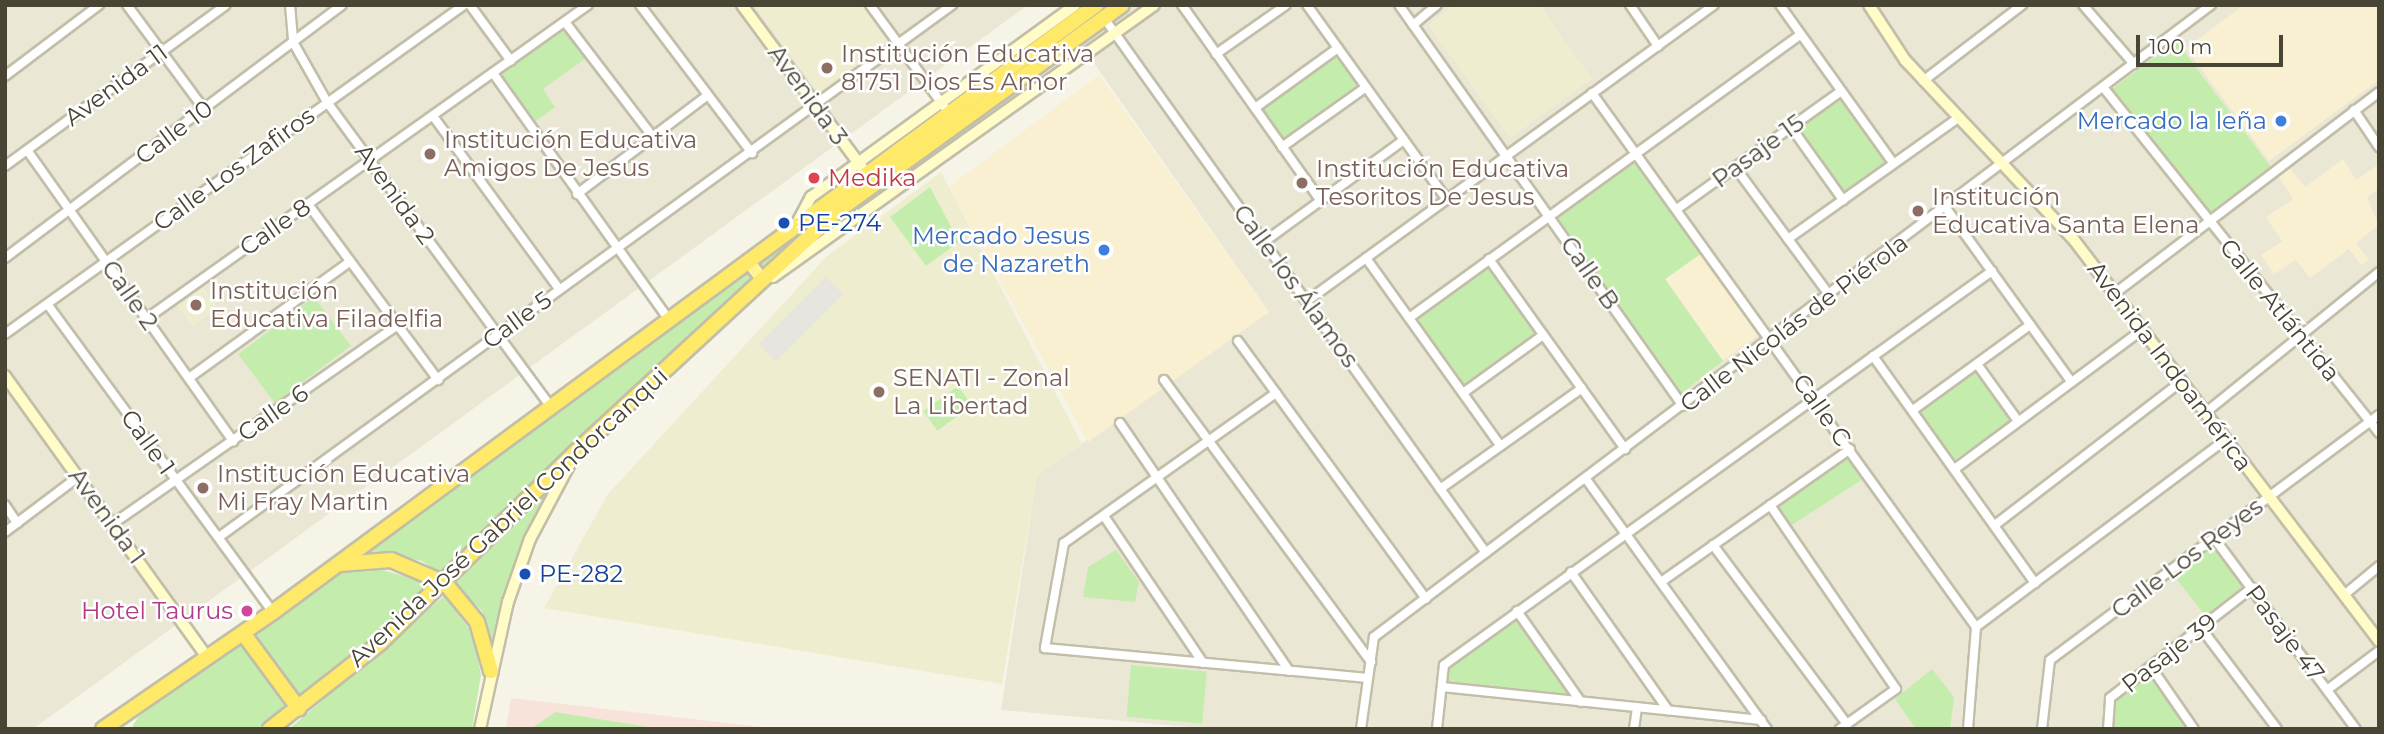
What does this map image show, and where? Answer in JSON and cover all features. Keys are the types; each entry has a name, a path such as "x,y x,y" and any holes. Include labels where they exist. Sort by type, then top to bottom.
{"highway":[{"name":"Avenida José Gabriel Condorcanqui","path":"103,729 273,612 550,406 670,321 797,223 861,167 944,107 1096,5"},
{"name":"Avenida José Gabriel Condorcanqui","path":"270,729 299,709 445,583 577,450 762,279 874,184 1122,5"},
{"path":"333,566 391,560 445,583 477,622 491,671"},
{"path":"243,633 299,709"},
{"path":"121,729 136,705"}],"main road":[{"path":"748,261 762,279"}],"street":[{"path":"5,76 99,5"},
{"path":"127,5 204,109"},
{"name":"Avenida 11","path":"5,166 226,5"},
{"name":"Avenida 2","path":"290,5 293,42 327,102 550,406"},
{"name":"Calle 10","path":"5,258 342,5"},
{"name":"Calle Los Zafiros","path":"5,334 464,5"},
{"path":"470,5 511,61"},
{"name":"Calle 8","path":"146,319 588,5"},
{"path":"640,5 752,153"},
{"name":"Avenida 3","path":"742,5 874,184"},
{"path":"870,5 958,125"},
{"name":"Calle 5","path":"219,537 438,380 496,333 817,108 898,44 953,5"},
{"name":"Avenida José Gabriel Condorcanqui","path":"944,107 1075,5"},
{"name":"Avenida José Gabriel Condorcanqui","path":"741,297 1154,5"},
{"path":"1181,5 1320,200"},
{"path":"1216,54 1286,5"},
{"path":"1307,5 1447,200"},
{"name":"Calle B","path":"1399,5 1683,406"},
{"path":"1413,25 1437,5"},
{"path":"1630,5 1658,46"},
{"path":"1307,301 1714,5"},
{"path":"1780,5 1893,163"},
{"name":"Avenida Indoamérica","path":"1869,5 1923,81 2004,166 2114,293 2379,641"},
{"path":"1923,81 2022,5"},
{"path":"2083,5 2134,64"},
{"name":"Calle Nicolás de Piérola","path":"1371,662 1374,637 2004,166 2211,5"},
{"name":"Calle los Álamos","path":"1104,18 1486,553"},
{"path":"565,22 653,137"},
{"path":"1409,318 1548,214 1800,35"},
{"path":"1255,108 1338,48"},
{"path":"493,73 670,321"},
{"path":"1282,147 1366,87"},
{"name":"Calle Atlántida","path":"2104,87 2379,433"},
{"name":"Pasaje 15","path":"1677,209 1840,92"},
{"path":"2114,293 2379,92"},
{"name":"Calle C","path":"1592,93 1976,626"},
{"path":"577,194 708,95"},
{"path":"2354,110 2379,147"},
{"path":"433,116 559,289"},
{"path":"1788,239 1958,118"},
{"path":"1791,127 1843,200"},
{"path":"1264,242 1404,140"},
{"name":"Calle 2","path":"27,150 233,441"},
{"path":"1735,167 1830,296"},
{"path":"308,204 438,380"},
{"path":"1946,208 2071,381"},
{"path":"1366,258 1500,445"},
{"path":"1489,260 1625,449"},
{"path":"189,378 349,262"},
{"path":"1437,729 1444,665 1625,532 1992,271"},
{"path":"2205,413 2379,272"},
{"name":"Calle 1","path":"48,304 273,612"},
{"path":"1913,410 2031,325"},
{"name":"Calle 6","path":"114,523 396,326"},
{"path":"1956,468 2142,330"},
{"path":"1463,393 1543,335"},
{"path":"1238,341 1426,599"},
{"path":"1873,356 1956,468 2035,583"},
{"path":"1977,364 2018,421"},
{"name":"Avenida 1","path":"5,376 114,523 208,657"},
{"path":"1164,380 1371,662 1361,729"},
{"path":"1995,525 2181,382"},
{"path":"1440,489 1582,388"},
{"path":"1276,393 1064,544 1045,648 1368,678"},
{"name":"Calle Los Reyes","path":"2042,729 2050,660 2379,415"},
{"path":"1120,423 1289,671"},
{"path":"1968,729 1976,626 2225,440"},
{"path":"1661,582 1850,449"},
{"path":"480,729 491,671 530,539 577,450"},
{"path":"5,532 78,477"},
{"path":"1586,479 1767,729"},
{"path":"5,505 17,523"},
{"path":"1713,545 1844,726 1896,688 1770,505"},
{"path":"1104,516 1203,663"},
{"name":"Pasaje 47","path":"2214,537 2356,729"},
{"path":"2344,596 2379,566"},
{"path":"1571,572 1668,710"},
{"name":"Pasaje 39","path":"2108,729 2110,698 2252,589"},
{"path":"1517,611 1581,702"},
{"path":"2201,628 2277,729"},
{"path":"2327,690 2379,651"},
{"path":"2151,667 2194,729"},
{"path":"1442,687 1761,720"},
{"path":"1634,729 1637,707"}],"shaded area":[{"path":"5,5 1028,5 33,729 5,729"},
{"name":"Institución Educativa 81751 Dios Es Amor","path":"754,5 862,5 889,42 819,94"},
{"path":"1109,5 2379,5 2379,729 1211,729 1001,710 1037,475 1269,312 1072,32"},
{"path":"1454,5 1540,5 1592,79 1510,138 1428,25"},
{"name":"Mercado la leña","path":"2244,5 2379,5 2379,80 2269,161 2186,48"},
{"name":"Mercado Jesus de Nazareth","path":"1099,75 1269,312 1088,442 949,187"},
{"path":"2343,159 2356,180 2379,164 2379,188 2367,198 2379,225 2356,243 2369,260 2361,265 2349,249 2310,278 2296,260 2274,274 2261,255 2282,241 2266,217 2293,199 2279,177 2290,168 2305,187"},
{"name":"SENATI - Zonal La Libertad","path":"941,172 1082,444 1037,476 1002,684 544,608 608,494 827,256"},
{"path":"1702,253 1759,335 1722,361 1665,279"},
{"path":"826,277 843,294 776,361 759,344"},
{"name":"Institución Educativa Filadelfia","path":"201,284 218,307 192,326 175,303"},
{"path":"511,698 778,729 506,729"}],"green space":[{"path":"563,28 585,59 543,89 555,107 533,123 498,74"},
{"path":"2176,41 2270,166 2206,215 2111,90"},
{"path":"1337,54 1360,85 1286,141 1263,110"},
{"path":"1838,97 1887,162 1846,194 1796,128"},
{"path":"1635,158 1702,253 1665,279 1723,361 1681,394 1554,216"},
{"path":"930,187 959,242 926,266 890,217"},
{"path":"820,219 444,576 422,561 393,554 357,555"},
{"path":"1489,267 1538,334 1466,386 1417,319"},
{"path":"314,297 351,346 275,403 238,354"},
{"path":"1978,369 2013,420 1953,461 1918,409"},
{"path":"958,386 972,405 937,431 923,411"},
{"path":"1847,457 1862,480 1790,526 1775,504"},
{"path":"556,480 523,540 492,643 482,611 454,584"},
{"path":"2213,546 2244,586 2206,616 2174,576"},
{"path":"1116,550 1139,582 1135,602 1083,597 1088,567"},
{"path":"369,566 435,585 302,699 255,633 335,573"},
{"path":"444,596 473,634 481,675 472,729 289,729"},
{"path":"1514,618 1574,697 1446,684 1448,666"},
{"path":"241,644 289,708 257,729 131,729 138,717"},
{"path":"1131,665 1207,672 1202,723 1126,717"},
{"path":"1932,669 1954,697 1950,729 1916,729 1895,699"},
{"path":"2149,674 2189,729 2114,729 2116,700"},
{"path":"555,712 660,729 531,729"}],"place":[{"name":"Institución Educativa 81751 Dios Es Amor","path":"827,68"},
{"name":"Mercado la leña","path":"2281,121"},
{"name":"Institución Educativa Amigos De Jesus","path":"430,154"},
{"name":"Medika","path":"814,178"},
{"name":"Institución Educativa Tesoritos De Jesus","path":"1302,183"},
{"name":"Institución Educativa Santa Elena","path":"1918,211"},
{"name":"PE-274","path":"784,223"},
{"name":"Mercado Jesus de Nazareth","path":"1104,250"},
{"name":"Institución Educativa Filadelfia","path":"196,305"},
{"name":"SENATI - Zonal La Libertad","path":"879,392"},
{"name":"Institución Educativa Mi Fray Martin","path":"203,488"},
{"name":"PE-282","path":"525,574"},
{"name":"Hotel Taurus","path":"247,611"}]}
